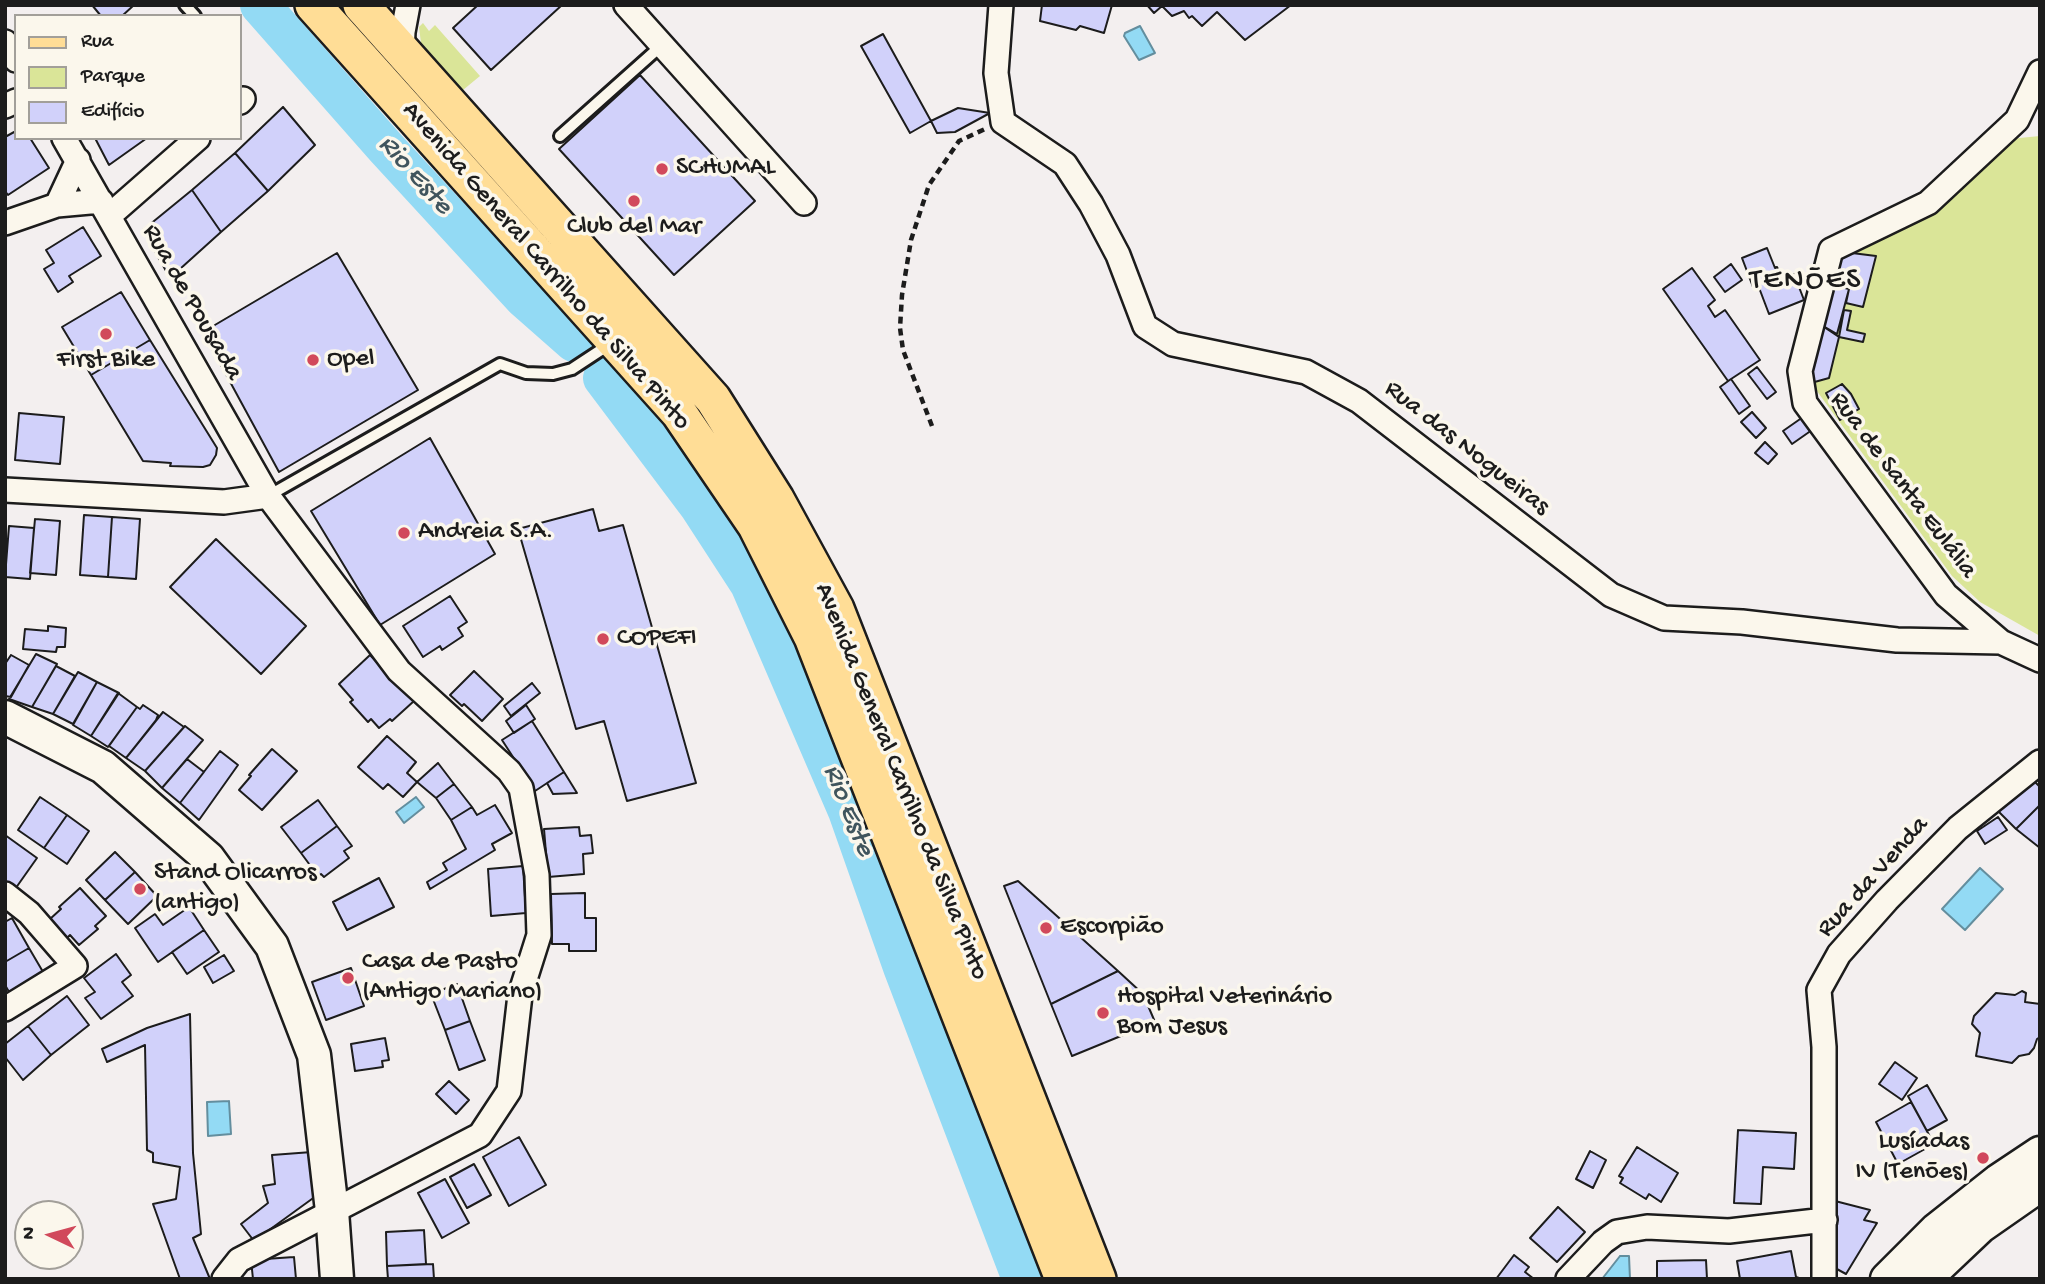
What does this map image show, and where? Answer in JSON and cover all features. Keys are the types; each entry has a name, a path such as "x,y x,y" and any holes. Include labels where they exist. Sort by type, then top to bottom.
{"main road":[{"name":"Avenida General Carrilho da Silva Pinto","path":"313,5 679,413 756,526 812,637 1063,1279"},
{"name":"Avenida General Carrilho da Silva Pinto","path":"361,5 713,399 776,499 835,609 1098,1279"},
{"path":"5,717 103,767 208,858 272,946 314,1055 337,1279"},
{"path":"1887,1279 1936,1230 1998,1181 2040,1153"},
{"path":"1925,1279 1981,1226 2040,1185"}],"street":[{"path":"402,52 408,5"},
{"path":"626,5 804,204"},
{"path":"1001,5 996,73 1003,122"},
{"path":"5,41 14,57"},
{"name":"Rua de Santa Eulália","path":"2001,642 1946,594 1805,404 1800,371 1831,250 1928,203 2028,121 2040,72"},
{"name":"Rua das Nogueiras","path":"1003,122 1065,164 1091,204 1118,255 1145,326 1173,344 1306,372 1359,401 1611,595 1664,618 1742,622 1898,640 2001,642"},
{"name":"Rua de Pousada","path":"65,140 268,496 398,671 509,771 522,788 537,875 539,935 520,995 509,1091 480,1135 239,1260 224,1279"},
{"path":"5,223 57,205 105,209 195,140"},
{"path":"57,205 78,160"},
{"path":"5,490 224,502 268,496"},
{"path":"2001,642 2040,660"},
{"name":"Rua da Venda","path":"1824,1279 1824,1047 1819,990 1839,954 1886,900 1958,828 2040,762"},
{"path":"5,894 29,913 75,966 5,1009"},
{"path":"1568,1279 1603,1242 1617,1232 1647,1227 1729,1231 1825,1220"}],"lane":[{"path":"560,136 662,45"},
{"path":"268,496 500,364 526,373 553,374 572,369 615,341"}],"path":[{"path":"932,426 903,349 900,328 902,295 911,240 929,185 959,141 1003,122"}],"green space":[{"path":"423,23 429,31 435,25 480,76 463,90 421,43 419,27"},
{"path":"2040,136 2040,636 1980,602 1952,576 1811,383 1836,251 2009,139"}],"water":[{"path":"1140,26 1155,53 1139,60 1124,36"},
{"path":"416,797 424,807 404,823 396,812"},
{"path":"1980,868 2003,889 1965,930 1942,909"},
{"path":"229,1101 231,1134 208,1136 207,1102"},
{"path":"1620,1256 1629,1256 1630,1279 1602,1279"}],"building":[{"path":"92,5 134,5 124,14 99,14"},
{"path":"478,5 562,5 491,70 453,28"},
{"path":"1042,5 1112,5 1104,33 1080,26 1076,30 1040,21"},
{"path":"1147,5 1291,5 1245,40 1217,12 1202,26 1192,16 1189,18 1184,11 1172,16 1162,6 1154,13"},
{"path":"883,34 931,121 910,133 861,46"},
{"path":"640,75 755,201 674,275 559,149"},
{"path":"283,107 315,145 268,191 235,153"},
{"path":"958,108 990,113 955,132 937,133 931,121"},
{"path":"14,132 14,140 31,140 49,168 8,195 5,191 5,137"},
{"path":"96,140 144,140 109,165"},
{"path":"235,153 268,191 221,232 192,190"},
{"path":"192,190 221,232 170,278 143,230"},
{"path":"83,227 101,256 69,276 73,282 58,292 44,269 54,263 46,250"},
{"path":"1767,248 1782,278 1794,274 1804,300 1769,314 1758,285 1753,287 1742,258"},
{"path":"1836,251 1876,256 1863,307 1846,303 1849,289 1828,284"},
{"path":"337,253 418,390 279,472 203,332"},
{"path":"1731,264 1742,280 1725,292 1714,277"},
{"path":"1692,268 1715,300 1708,306 1715,317 1725,310 1760,360 1728,381 1663,289"},
{"path":"1828,284 1849,289 1837,334 1818,323"},
{"name":"First Bike","path":"121,292 150,340 91,375 62,327"},
{"path":"1844,310 1851,311 1847,330 1865,334 1863,342 1839,337"},
{"path":"1818,323 1839,337 1829,378 1811,383 1811,348"},
{"path":"150,340 217,448 210,465 170,466 171,463 143,461 91,375"},
{"path":"1757,367 1776,392 1767,399 1748,374"},
{"path":"1731,379 1750,406 1739,414 1720,387"},
{"path":"1842,384 1859,409 1840,420 1826,393"},
{"path":"1752,412 1766,428 1756,438 1741,422"},
{"path":"19,413 64,417 60,464 15,460"},
{"path":"1803,417 1812,430 1792,444 1783,431"},
{"name":"Andreia S.A.","path":"430,438 495,554 380,625 311,511"},
{"path":"1765,442 1777,454 1768,464 1755,453"},
{"name":"COPEFI","path":"593,509 599,531 623,525 696,783 627,801 604,721 576,729 518,529"},
{"path":"84,515 112,517 108,577 80,575"},
{"path":"112,517 140,519 136,579 108,577"},
{"path":"35,519 60,521 56,575 30,573"},
{"path":"9,526 34,528 30,579 5,577"},
{"path":"216,539 306,626 261,674 170,587"},
{"path":"450,596 467,622 458,628 463,636 442,650 440,646 423,657 403,626"},
{"path":"48,626 66,628 65,647 57,647 56,652 23,649 25,629 48,631"},
{"path":"36,654 57,664 32,707 9,699"},
{"path":"11,655 29,665 11,697 5,696 5,664"},
{"path":"370,655 414,701 392,721 390,719 379,728 371,719 368,722 350,702 353,700 339,684"},
{"path":"56,666 75,676 53,714 32,707"},
{"path":"474,671 503,699 482,721 450,695"},
{"path":"78,672 97,682 73,724 53,714"},
{"path":"97,682 119,693 91,736 73,725"},
{"path":"532,683 540,693 511,716 504,706"},
{"path":"118,693 137,707 108,747 91,736"},
{"path":"143,705 158,715 126,758 109,746 137,707 140,709"},
{"path":"526,705 535,719 514,733 506,721"},
{"path":"163,712 184,727 145,771 126,758"},
{"path":"532,721 564,772 535,791 502,740"},
{"path":"185,726 203,740 162,788 145,771"},
{"path":"387,736 416,762 407,773 417,782 403,797 388,784 383,789 358,767"},
{"path":"272,749 297,771 262,810 239,790"},
{"path":"220,751 238,765 199,820 180,803"},
{"path":"187,759 204,772 180,803 162,788"},
{"path":"438,763 454,784 436,798 417,782"},
{"path":"564,772 577,793 553,794 547,783"},
{"path":"2025,772 2040,787 2040,805 2016,829 1992,805"},
{"path":"454,784 472,807 451,820 436,798"},
{"path":"40,797 67,815 44,848 18,830"},
{"path":"318,800 337,826 301,853 281,827"},
{"path":"495,805 512,833 492,844 495,850 430,889 427,882 447,870 443,863 466,849 451,820 472,807 477,815"},
{"path":"2040,805 2040,848 2016,829"},
{"path":"67,815 89,831 67,864 44,848"},
{"path":"1998,817 2007,830 1985,844 1977,831"},
{"path":"337,826 352,846 344,851 349,858 324,877 321,874 318,876 301,853"},
{"path":"579,827 580,836 591,835 593,853 583,854 584,874 548,877 544,829"},
{"path":"5,835 37,858 13,892 5,886"},
{"path":"115,852 135,872 105,900 86,880"},
{"path":"523,866 526,913 491,916 488,869"},
{"path":"135,872 157,896 128,924 105,900"},
{"path":"379,878 394,907 347,930 333,902"},
{"name":"Escorpião","path":"1018,881 1118,971 1051,1004 1004,886"},
{"path":"80,888 106,916 95,926 98,929 79,945 70,935 67,938 50,919"},
{"path":"585,893 585,918 596,918 596,951 569,951 569,944 552,944 551,894"},
{"path":"189,907 204,930 158,962 135,928 155,914 163,925"},
{"path":"12,918 29,948 5,962 5,922"},
{"path":"204,930 219,952 187,974 172,952"},
{"path":"29,948 46,977 12,997 5,985 5,962"},
{"path":"116,954 131,975 122,982 133,996 101,1019 85,998 95,992 84,978"},
{"path":"224,955 234,971 213,983 204,967"},
{"path":"351,968 364,1006 326,1020 312,982"},
{"name":"Hospital Veterinário Bom Jesus","path":"1118,971 1143,994 1155,1022 1072,1056 1051,1004"},
{"path":"457,984 470,1021 445,1030 431,994"},
{"path":"2022,991 2026,993 2025,1002 2040,1004 2040,1037 2034,1048 2029,1054 2019,1056 2012,1063 1976,1056 1980,1033 1972,1024 1974,1016 1996,993 2015,995"},
{"path":"67,996 89,1025 51,1055 28,1026"},
{"path":"190,1014 193,1153 201,1234 193,1238 210,1279 180,1279 153,1204 176,1199 180,1167 153,1162 153,1153 147,1150 145,1045 107,1062 102,1049 147,1028"},
{"path":"470,1021 485,1060 459,1070 445,1030"},
{"path":"28,1026 51,1055 23,1080 5,1057 5,1044"},
{"path":"385,1038 389,1060 382,1061 383,1067 355,1071 351,1044"},
{"path":"1895,1062 1917,1078 1902,1100 1879,1084"},
{"path":"449,1081 469,1100 456,1114 436,1094"},
{"path":"1927,1085 1947,1120 1927,1131 1908,1096"},
{"path":"1911,1102 1934,1144 1898,1164 1876,1122"},
{"path":"1738,1130 1796,1133 1794,1169 1763,1167 1761,1204 1734,1203"},
{"path":"519,1137 546,1185 509,1206 483,1157"},
{"path":"1637,1147 1678,1173 1661,1202 1649,1194 1646,1199 1620,1183 1623,1178 1619,1176"},
{"path":"1590,1151 1606,1160 1593,1188 1576,1179"},
{"path":"312,1152 316,1196 254,1241 241,1224 268,1203 263,1186 275,1184 272,1155"},
{"path":"474,1164 491,1195 467,1208 450,1177"},
{"path":"445,1179 469,1223 442,1238 418,1193"},
{"path":"1835,1201 1870,1210 1864,1220 1877,1223 1846,1274 1835,1268"},
{"path":"1558,1207 1585,1232 1557,1262 1530,1238"},
{"path":"424,1230 426,1264 387,1266 386,1232"},
{"path":"1791,1251 1796,1277 1802,1279 1740,1279 1737,1261"},
{"path":"1514,1255 1529,1267 1525,1272 1534,1279 1496,1279"},
{"path":"294,1257 296,1279 253,1279 251,1260"},
{"path":"1706,1260 1707,1279 1657,1279 1657,1261"},
{"path":"433,1264 434,1279 388,1279 387,1266"}],"waterway":[{"name":"Rio Este","path":"260,5 386,148 524,298 574,342"},
{"name":"Rio Este","path":"603,378 700,507 750,584 848,811 903,967 1022,1279"}],"place":[{"name":"SCHUMAL","path":"662,169"},
{"name":"Club del Mar","path":"634,201"},
{"name":"First Bike","path":"106,334"},
{"name":"Opel","path":"313,360"},
{"name":"Andreia S.A.","path":"404,533"},
{"name":"COPEFI","path":"603,639"},
{"name":"Stand Olicarros (antigo)","path":"140,889"},
{"name":"Escorpião","path":"1046,928"},
{"name":"Casa de Pasto (Antigo Mariano)","path":"348,978"},
{"name":"Hospital Veterinário Bom Jesus","path":"1103,1013"},
{"name":"Lusíadas IV (Tenões)","path":"1983,1158"}],"district":[{"name":"TENÕES","path":"1806,282"}]}
